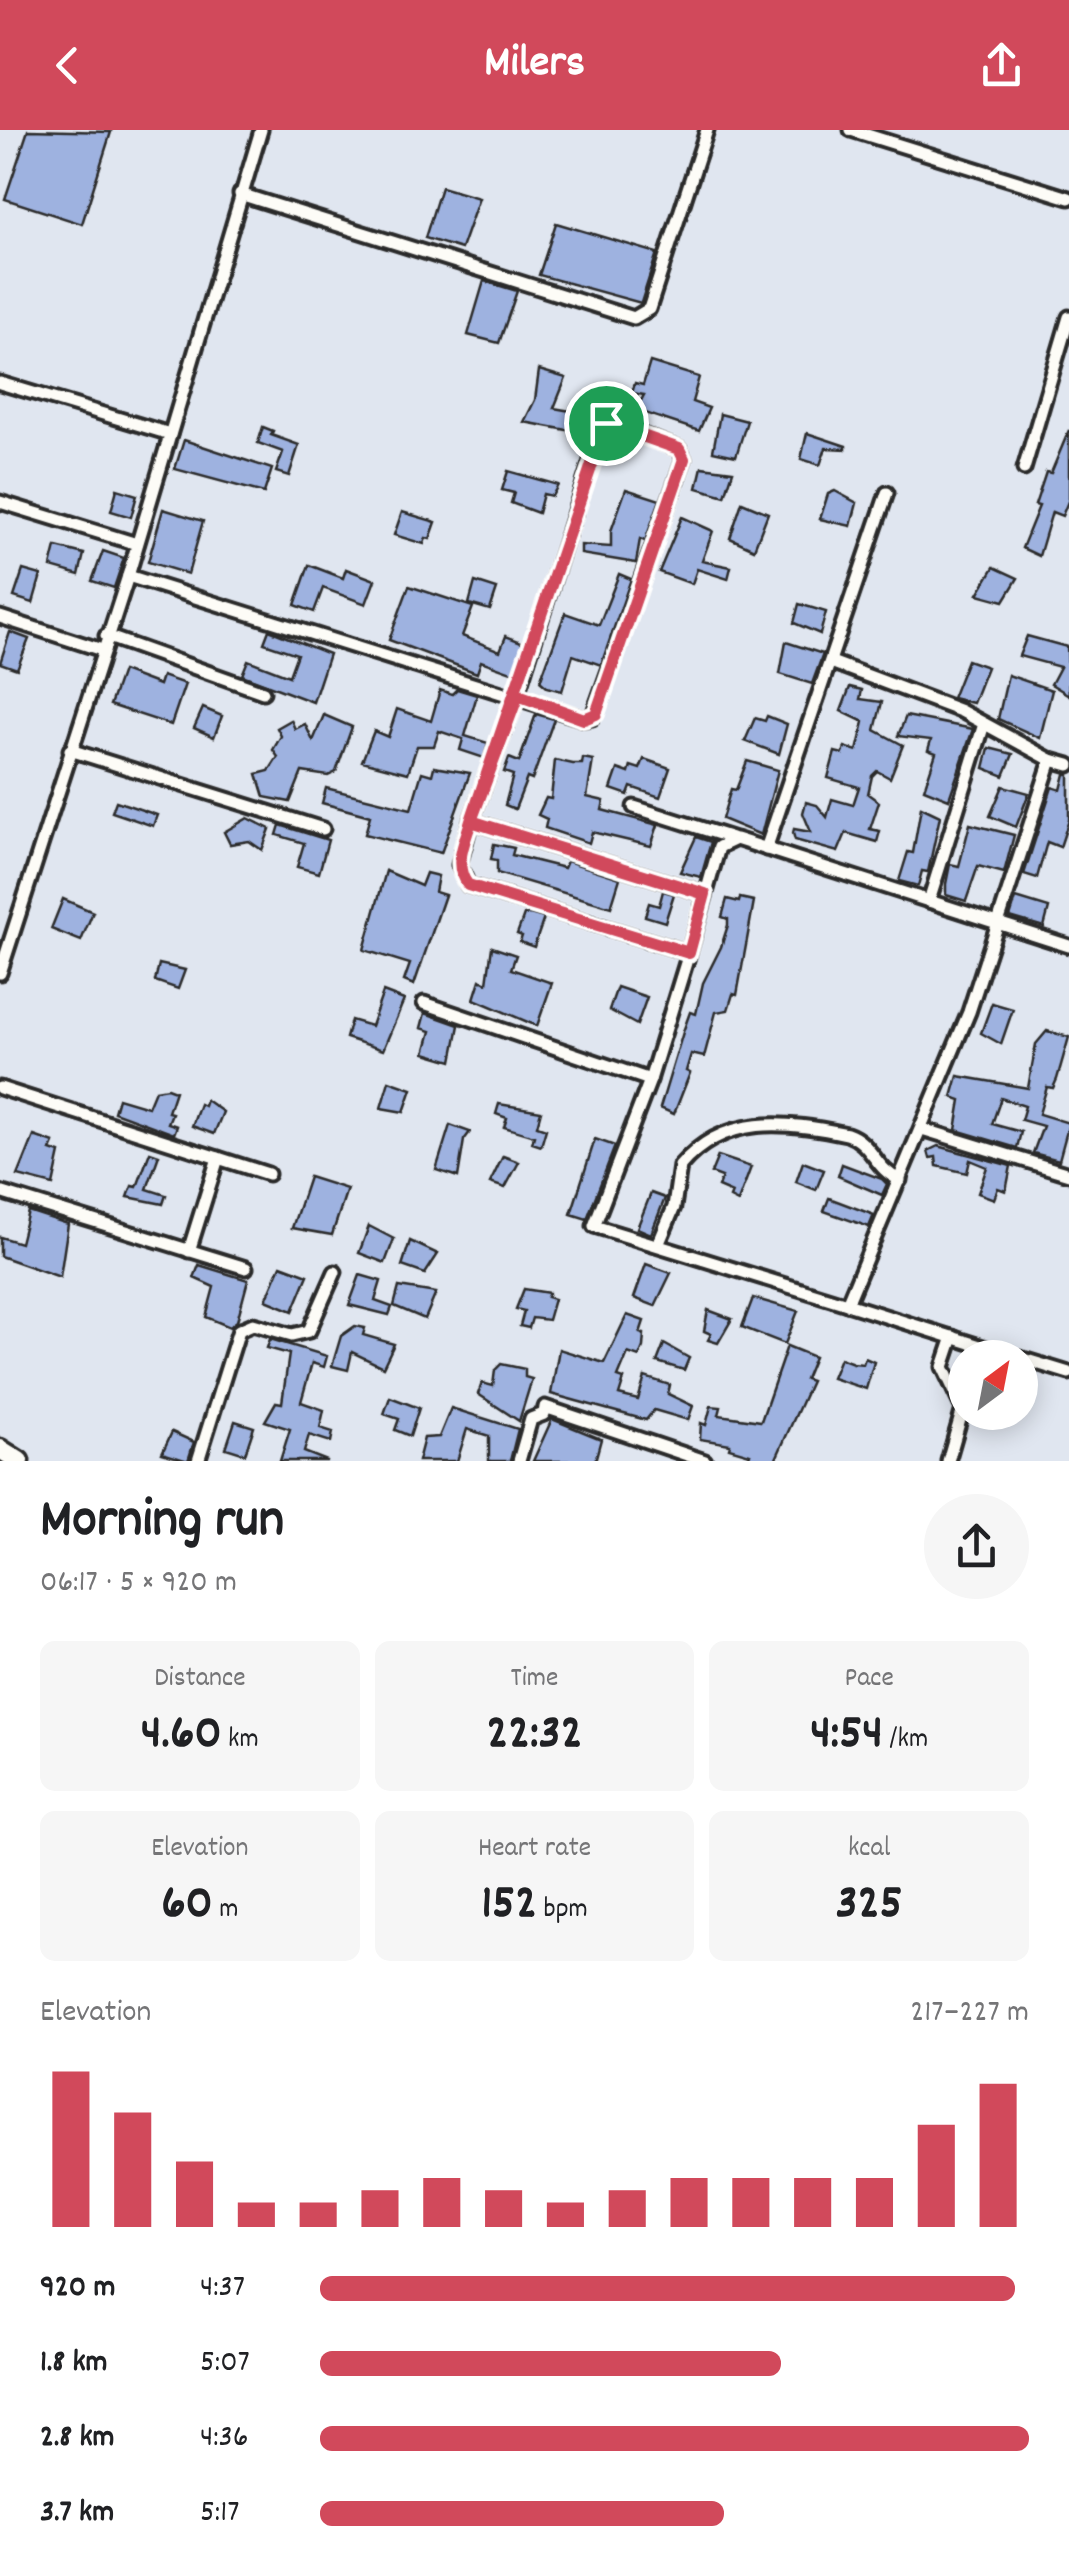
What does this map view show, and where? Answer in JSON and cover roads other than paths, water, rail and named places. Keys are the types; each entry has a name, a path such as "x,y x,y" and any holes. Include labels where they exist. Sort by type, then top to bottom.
{"street":[{"path":"0,973 128,576 260,130"},
{"path":"240,194 634,318 649,309 707,130"},
{"path":"852,130 1069,198"},
{"path":"1024,470 1069,317"},
{"path":"0,382 170,434"},
{"path":"128,576 518,695 584,719 596,714 684,459 679,449 612,422 602,426 518,695 471,821 459,865 468,885 689,953"},
{"path":"766,849 887,493"},
{"path":"0,502 137,544"},
{"path":"0,617 102,650"},
{"path":"106,636 263,692"},
{"path":"831,662 984,724 1051,760 1069,765"},
{"path":"929,901 984,724"},
{"path":"70,750 323,829"},
{"path":"847,1304 922,1129 999,924 1051,760"},
{"path":"634,807 1069,946"},
{"path":"471,821 705,894"},
{"path":"736,839 719,847 650,1080 594,1226 962,1340"},
{"path":"424,1003 650,1080"},
{"path":"0,1088 268,1174"},
{"path":"658,1245 674,1207 680,1166 720,1132 748,1125 846,1134 861,1139 879,1168 900,1180"},
{"path":"922,1129 1069,1174"},
{"path":"189,1251 218,1158"},
{"path":"0,1192 246,1268"},
{"path":"198,1461 239,1330 253,1324 292,1335 309,1331 335,1272"},
{"path":"948,1461 962,1409 943,1367 952,1337"},
{"path":"1038,1364 1069,1373"},
{"path":"519,1461 531,1419 544,1414 545,1407 705,1461"},
{"path":"0,1450 18,1461"}]}
